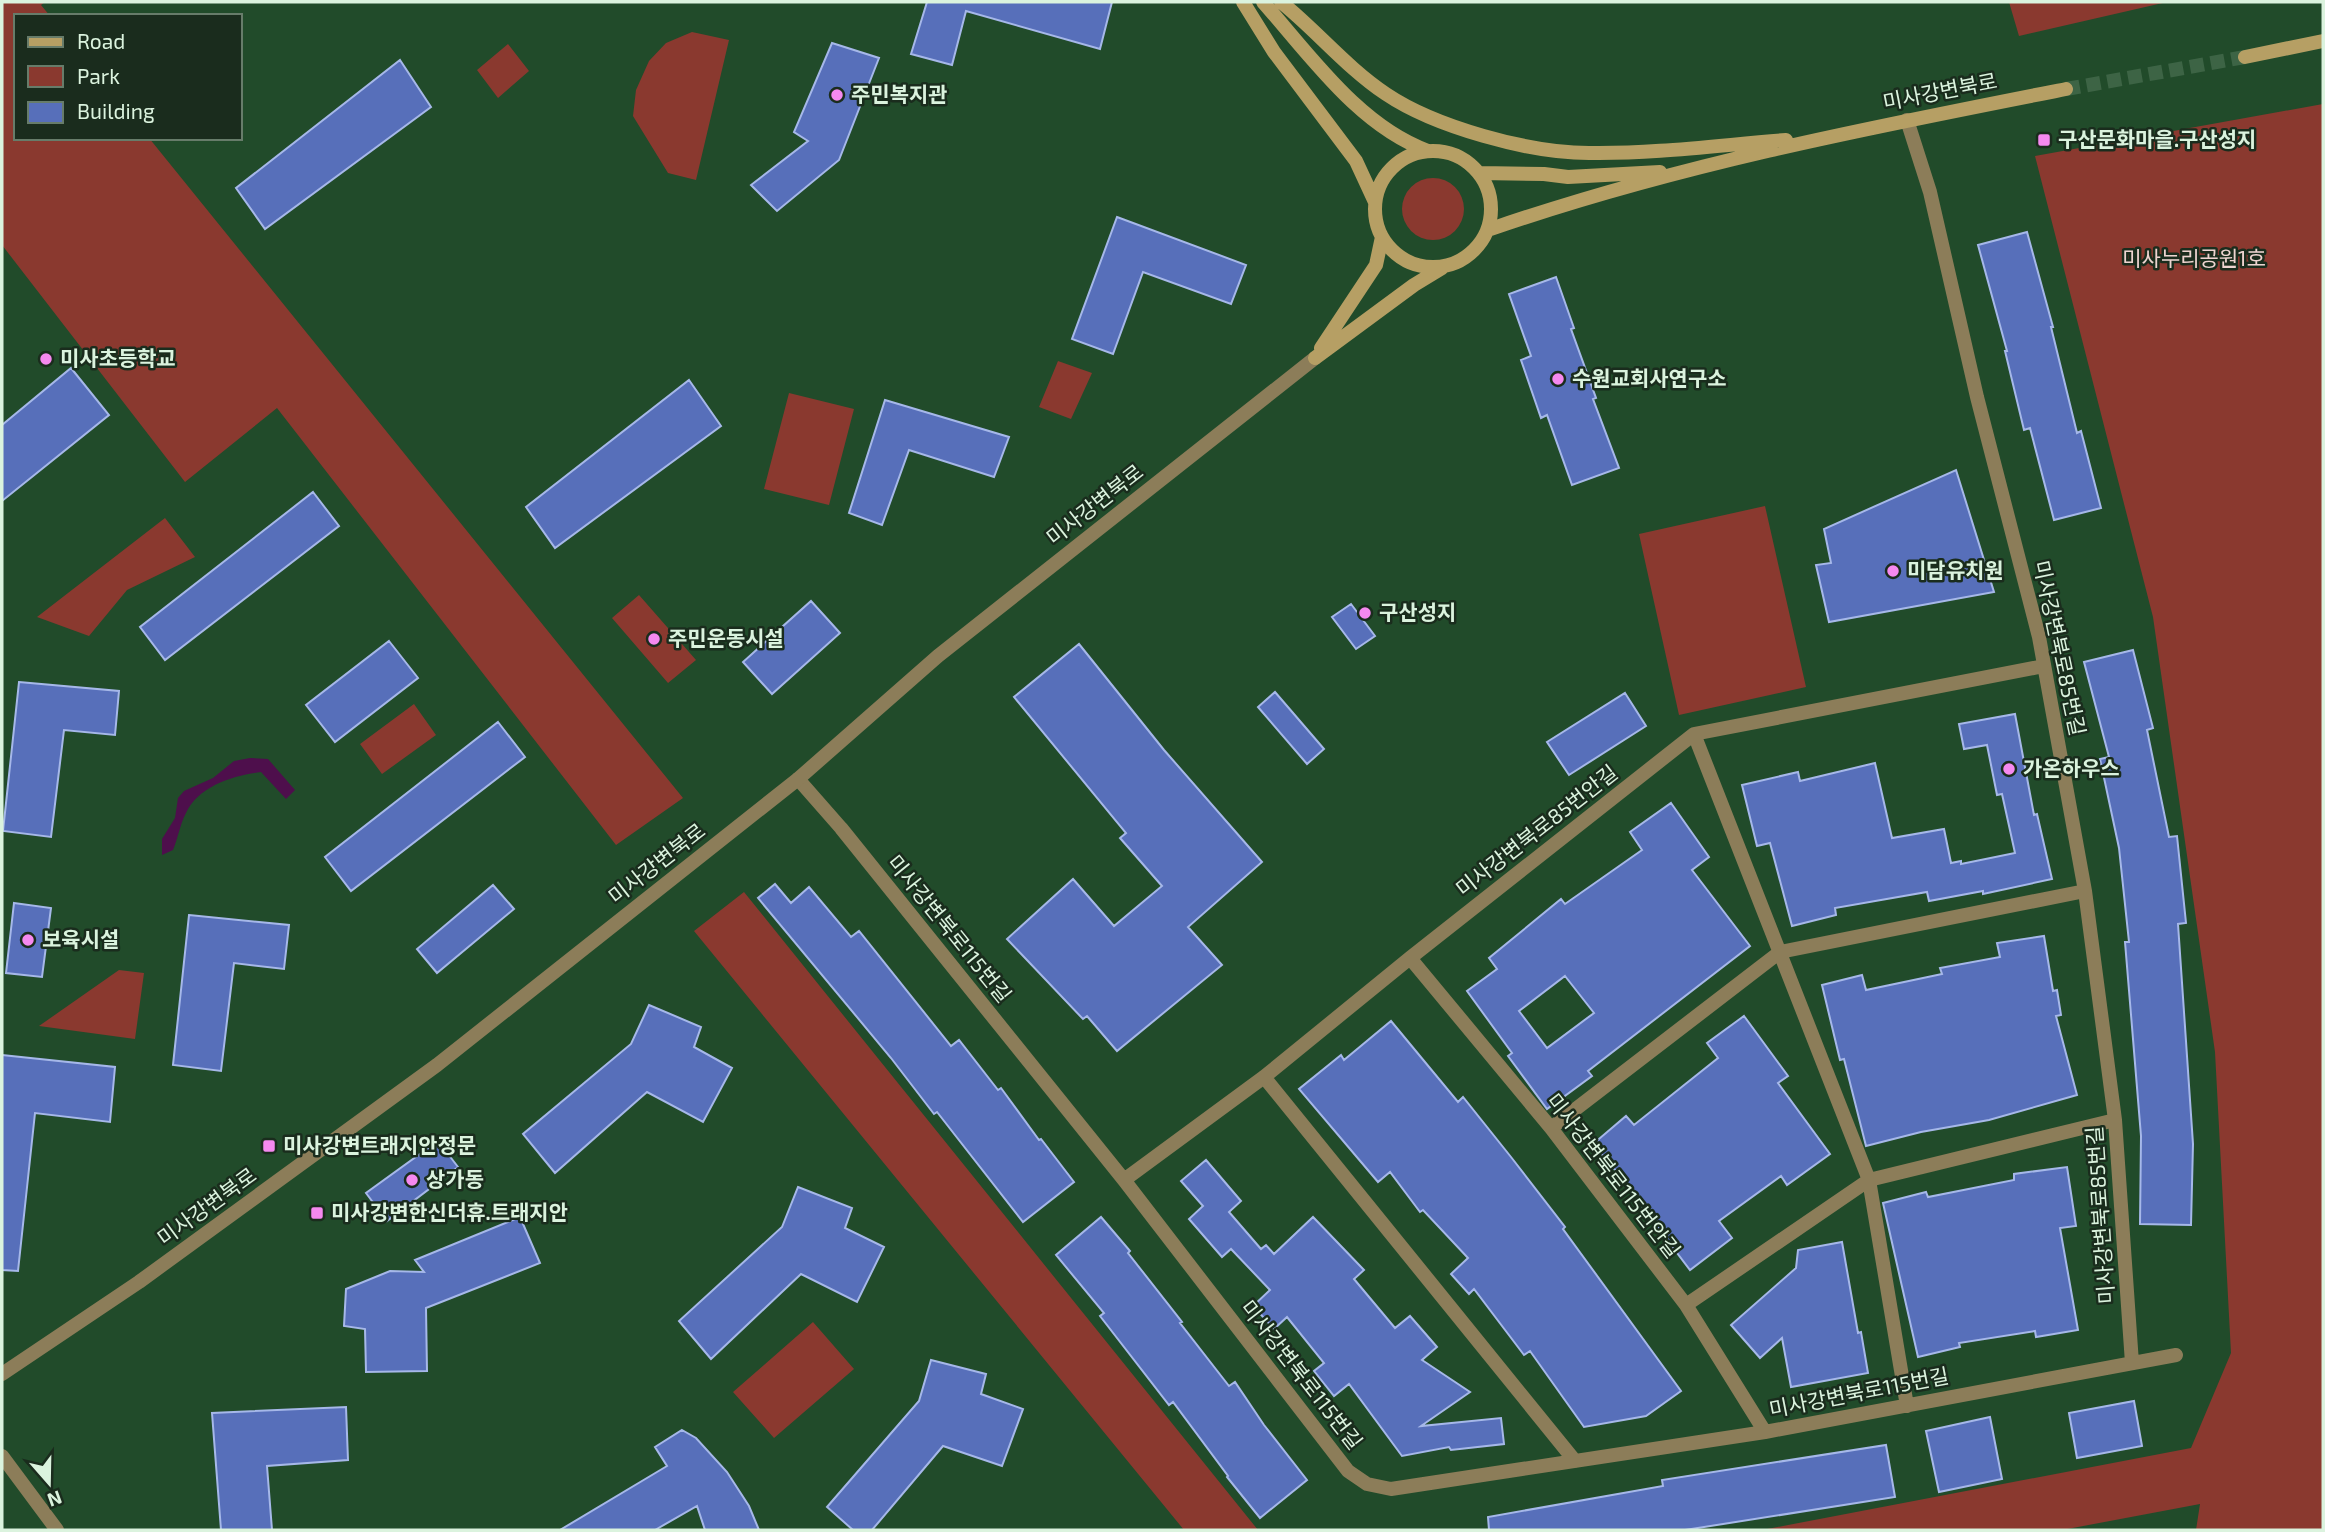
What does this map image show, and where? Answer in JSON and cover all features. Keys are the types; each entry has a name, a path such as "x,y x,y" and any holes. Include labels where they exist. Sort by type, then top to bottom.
{"main road":[{"path":"1243,2 1274,52 1356,161 1375,202"},
{"path":"1263,2 1349,99 1387,131 1405,142 1428,150 1447,152 1466,160 1480,173 1489,191 1492,210 1488,230 1478,247 1462,259 1414,285 1315,358"},
{"path":"1281,2 1385,93 1424,116 1465,131 1537,147 1586,154 1822,137"},
{"path":"2245,57 2323,41"},
{"name":"미사강변북로","path":"1822,137 2066,89"},
{"path":"1488,230 1576,200 1822,137"},
{"path":"1428,150 1409,156 1392,167 1381,183 1375,202 1376,220 1382,237 1394,252 1409,262 1427,267 1446,266"},
{"path":"1480,173 1568,177 1703,168"},
{"path":"1315,358 1376,265 1382,237"}],"street":[{"name":"미사강변북로85번길","path":"1907,120 1930,192 1977,397 2039,637 2085,891 2115,1120 2132,1363"},
{"name":"미사강변북로","path":"2,1374 139,1282 426,1074 798,779 938,656 1315,358"},
{"name":"미사강변북로85번안길","path":"1124,1180 1264,1077 1694,734 2044,666"},
{"path":"1694,734 1869,1180 1908,1406"},
{"name":"미사강변북로115번길","path":"798,779 841,828 1124,1180 1348,1471 1367,1484 1391,1489 1766,1432 2176,1355"},
{"path":"1550,1128 1780,951 2085,891"},
{"name":"미사강변북로115번안길","path":"1410,958 1550,1128 1686,1305 1766,1432"},
{"path":"1264,1077 1575,1461"},
{"path":"1686,1305 1869,1180 2115,1120"},
{"path":"2,1456 57,1530"}],"green space":[{"path":"2,2 45,2 41,5 48,14 14,14 14,140 151,140 683,798 616,845 277,408 185,482 2,245"},
{"path":"2009,2 2167,2 2019,36"},
{"path":"692,32 729,40 696,180 668,173 633,116 636,90 649,61 666,43"},
{"path":"508,44 529,71 498,98 477,70"},
{"name":"미사누리공원1호","path":"2323,104 2323,1530 2196,1530 2200,1504 2062,1530 1762,1530 2191,1448 2231,1353 2215,1052 2153,617 2035,156"},
{"path":"1427,178 1439,178 1455,187 1462,197 1462,221 1455,231 1439,240 1427,240 1416,235 1407,226 1402,215 1402,203 1407,192 1416,183"},
{"path":"1058,361 1092,373 1071,419 1039,407"},
{"path":"789,393 854,409 829,505 764,489"},
{"path":"1765,506 1806,687 1679,715 1639,534"},
{"path":"165,518 195,557 127,590 89,636 37,617"},
{"name":"주민운동시설","path":"639,595 696,660 668,683 612,618"},
{"path":"414,704 436,735 382,774 360,744"},
{"path":"744,892 1258,1530 1184,1530 694,931"},
{"path":"119,970 144,973 135,1039 39,1026"},
{"path":"813,1322 854,1369 774,1438 733,1392"}],"shaded area":[{"path":"268,759 295,790 286,799 261,772 218,783 192,804 184,817 173,850 162,855 162,839 175,818 178,798 184,791 213,778 234,761"}],"building":[{"path":"927,2 1112,2 1100,49 966,11 952,65 911,54"},
{"name":"주민복지관","path":"832,43 879,58 839,160 777,211 751,185 808,141 794,132"},
{"path":"400,60 431,107 265,229 236,188"},
{"path":"1117,217 1246,265 1231,304 1143,272 1113,354 1072,339"},
{"path":"2027,232 2053,327 2077,433 2081,431 2101,508 2054,520 2030,428 2024,430 2007,351 1978,245"},
{"path":"1556,277 1596,398 1593,399 1619,468 1572,485 1547,415 1541,418 1521,360 1531,356 1509,294"},
{"path":"71,368 109,415 2,501 2,425"},
{"path":"689,380 721,426 555,548 526,507"},
{"path":"885,400 1009,437 994,477 909,450 882,525 849,513"},
{"name":"미담유치원","path":"1956,470 1994,592 1829,622 1816,565 1831,563 1824,529"},
{"path":"313,492 339,526 165,660 140,627"},
{"path":"811,601 840,633 772,694 743,662"},
{"path":"1351,604 1375,636 1356,649 1332,617"},
{"path":"389,641 418,678 335,742 306,705"},
{"path":"1079,644 1164,750 1262,862 1188,927 1222,965 1117,1051 1087,1016 1083,1019 1007,939 1073,879 1114,926 1162,886 1120,838 1126,833 1014,697"},
{"path":"2133,650 2153,728 2147,730 2169,837 2177,836 2186,923 2178,924 2193,1144 2191,1225 2140,1224 2141,1136 2125,942 2129,942 2119,848 2100,759 2109,757 2084,662"},
{"path":"19,682 119,691 115,735 64,730 51,837 3,831"},
{"path":"1275,692 1324,749 1307,764 1258,707"},
{"path":"1625,693 1646,726 1569,775 1547,742"},
{"path":"2015,714 2034,815 2037,814 2052,879 1983,894 1983,891 1929,901 1927,892 1835,908 1836,915 1792,926 1770,843 1757,846 1742,785 1798,772 1800,781 1875,763 1892,838 1944,829 1951,863 1961,861 1961,864 2015,853 2002,794 1997,795 1987,745 1964,749 1959,724"},
{"path":"498,722 525,757 351,891 325,857"},
{"path":"1671,803 1709,857 1692,870 1750,946 1588,1071 1592,1076 1547,1109 1508,1056 1512,1053 1467,991 1497,969 1489,958 1561,899 1565,904 1642,850 1630,832","holes":["1565,976 1594,1013 1547,1048 1519,1011"]},
{"path":"775,884 791,903 809,887 851,937 859,931 951,1046 959,1040 998,1090 1001,1088 1074,1182 1023,1222 937,1112 934,1114 758,898"},
{"path":"493,885 514,909 437,973 417,949"},
{"name":"보육시설","path":"14,903 51,908 42,977 6,973"},
{"path":"189,915 289,925 284,969 234,963 221,1071 173,1065"},
{"path":"2044,936 2053,991 2057,990 2061,1015 2056,1016 2077,1095 1989,1120 1921,1132 1866,1146 1844,1059 1840,1060 1822,985 1862,975 1866,990 1942,974 1940,968 2000,957 1997,943"},
{"path":"649,1005 701,1027 694,1047 732,1068 703,1122 647,1092 555,1173 523,1134 631,1044"},
{"path":"1744,1016 1788,1076 1778,1083 1830,1154 1787,1185 1781,1176 1719,1221 1732,1238 1690,1270 1643,1208 1646,1206 1593,1144 1626,1116 1634,1125 1718,1058 1707,1043"},
{"path":"1391,1021 1458,1102 1463,1097 1511,1157 1565,1227 1563,1229 1681,1391 1646,1416 1584,1427 1530,1351 1524,1355 1474,1289 1469,1294 1451,1274 1468,1258 1423,1210 1420,1212 1390,1172 1378,1182 1299,1089 1341,1055 1344,1060"},
{"path":"2,1055 115,1067 110,1122 35,1113 18,1271 2,1270"},
{"name":"상가동","path":"438,1141 458,1167 387,1221 366,1193"},
{"path":"1206,1160 1241,1201 1229,1212 1261,1249 1266,1245 1274,1254 1313,1217 1364,1270 1354,1279 1395,1328 1410,1316 1437,1347 1422,1360 1470,1392 1421,1426 1501,1418 1504,1444 1451,1450 1449,1447 1402,1456 1349,1384 1334,1396 1314,1371 1324,1363 1287,1317 1274,1329 1253,1306 1270,1290 1231,1249 1222,1257 1189,1219 1203,1206 1181,1181"},
{"path":"2067,1167 2076,1226 2060,1228 2078,1330 2036,1337 2035,1331 1959,1343 1960,1347 1918,1357 1883,1203 1926,1192 1928,1197 2014,1180 2014,1174"},
{"path":"798,1187 852,1208 845,1228 884,1247 857,1302 801,1274 711,1359 679,1321 782,1227"},
{"path":"520,1217 540,1263 426,1308 427,1371 366,1372 365,1329 344,1326 346,1289 390,1271 424,1272 415,1260"},
{"path":"1101,1217 1130,1251 1128,1253 1229,1386 1235,1382 1307,1480 1260,1518 1173,1402 1169,1405 1100,1316 1104,1313 1056,1255"},
{"path":"1842,1242 1868,1373 1791,1387 1782,1338 1760,1358 1731,1325 1796,1268 1798,1250"},
{"path":"931,1360 986,1374 981,1394 1023,1409 1002,1466 943,1446 872,1530 853,1530 827,1507 919,1401"},
{"path":"2134,1401 2142,1446 2077,1458 2069,1413"},
{"path":"346,1407 348,1460 267,1466 272,1530 221,1530 212,1413"},
{"path":"1990,1417 2002,1479 1939,1492 1926,1431"},
{"path":"682,1430 696,1438 727,1472 749,1506 759,1530 705,1530 697,1506 655,1530 560,1530 667,1466 655,1447"},
{"path":"1886,1445 1895,1497 1685,1530 1489,1530 1488,1517 1663,1486 1662,1480"}],"tunnel":[{"path":"2066,89 2245,57"}],"place":[{"name":"주민복지관","path":"837,95"},
{"name":"구산문화마을.구산성지","path":"2044,140"},
{"name":"미사초등학교","path":"46,359"},
{"name":"수원교회사연구소","path":"1558,379"},
{"name":"미담유치원","path":"1893,571"},
{"name":"구산성지","path":"1365,613"},
{"name":"주민운동시설","path":"654,639"},
{"name":"가온하우스","path":"2009,769"},
{"name":"보육시설","path":"28,940"},
{"name":"미사강변트래지안정문","path":"269,1146"},
{"name":"상가동","path":"412,1180"},
{"name":"미사강변한신더휴.트래지안","path":"317,1213"}]}
